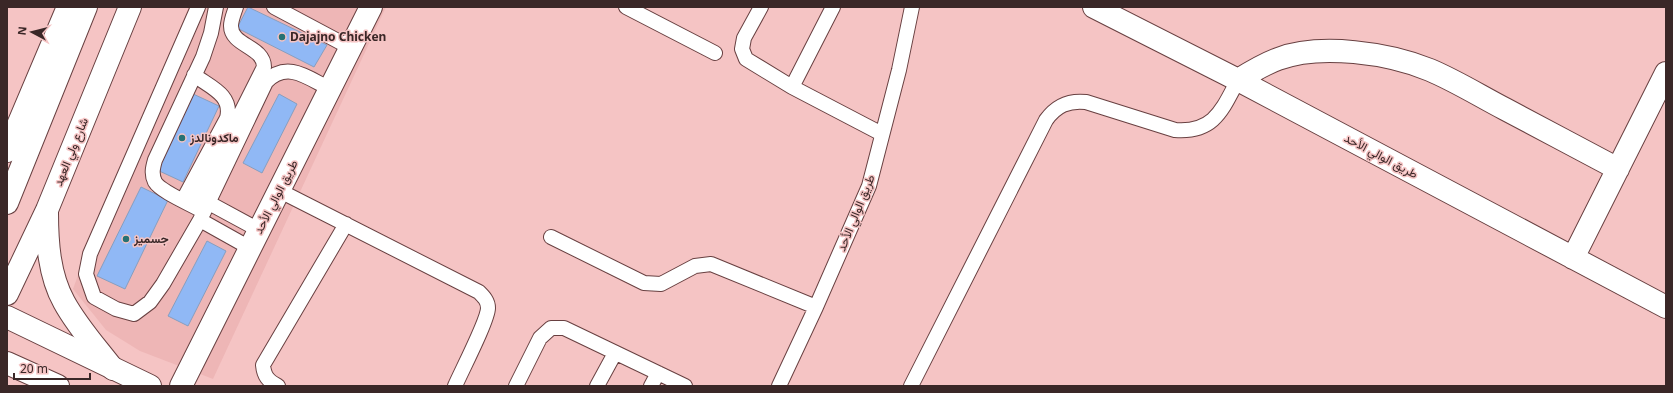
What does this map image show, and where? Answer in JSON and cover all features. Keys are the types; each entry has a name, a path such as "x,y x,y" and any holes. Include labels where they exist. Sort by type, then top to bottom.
{"street":[{"path":"7,151 68,7"},
{"path":"7,203 86,7"},
{"name":"شارع ولي العهد","path":"7,294 47,210 130,7"},
{"name":"طريق الوالي الأحد","path":"181,386 371,7"},
{"name":"طريق الوالي الأحد","path":"1094,7 1238,80 1666,307"},
{"path":"1238,80 1255,69 1279,58 1310,52 1339,51 1361,53 1399,60 1429,70 1458,84 1618,168"},
{"path":"1573,258 1666,73"},
{"path":"47,210 47,233 50,256 55,279 63,301 113,369"},
{"path":"7,317 150,386"},
{"path":"7,363 58,386"}],"lane":[{"path":"198,7 90,254 86,274 94,297 116,309 134,314 150,302 163,284 264,67 264,62 259,54 233,34 231,25 236,7"},
{"path":"216,7 208,45 155,160 152,171 155,182 163,190 254,239"},
{"path":"274,7 351,48"},
{"path":"626,7 715,53"},
{"path":"761,7 744,38 742,49 746,59 792,87 882,134"},
{"path":"792,87 833,7"},
{"name":"طريق الوالي الأحد","path":"779,386 816,307 869,186 899,70 912,7"},
{"path":"198,208 266,82 272,76 284,71 296,72 330,89"},
{"path":"194,75 223,96 228,102 229,110 198,208"},
{"path":"911,386 1046,120 1059,106 1077,101 1086,102 1175,130 1186,131 1197,129 1208,124 1220,112 1238,80"},
{"path":"280,191 473,289 484,297 487,303 487,316 455,386"},
{"path":"198,208 254,239"},
{"path":"278,386 267,378 263,365 346,224"},
{"path":"551,237 644,283 661,284 695,266 711,264 816,307"},
{"path":"516,386 540,338 551,328 564,328 685,386"},
{"path":"597,386 615,353"},
{"path":"651,386 658,373"}],"shaded area":[{"path":"189,7 386,7 213,379 140,351 106,330 73,289 96,226"}],"building":[{"name":"Dajajno Chicken","path":"248,7 327,45 314,67 237,28"},
{"path":"191,93 219,106 183,182 155,169"},
{"path":"279,94 297,104 262,173 243,163"},
{"path":"141,187 168,200 125,289 97,276"},
{"path":"207,241 226,251 188,326 168,316"}],"place":[{"name":"Dajajno Chicken","path":"282,37"},
{"name":"ماكدونالدز","path":"182,138"},
{"name":"جسميز","path":"126,239"}]}
